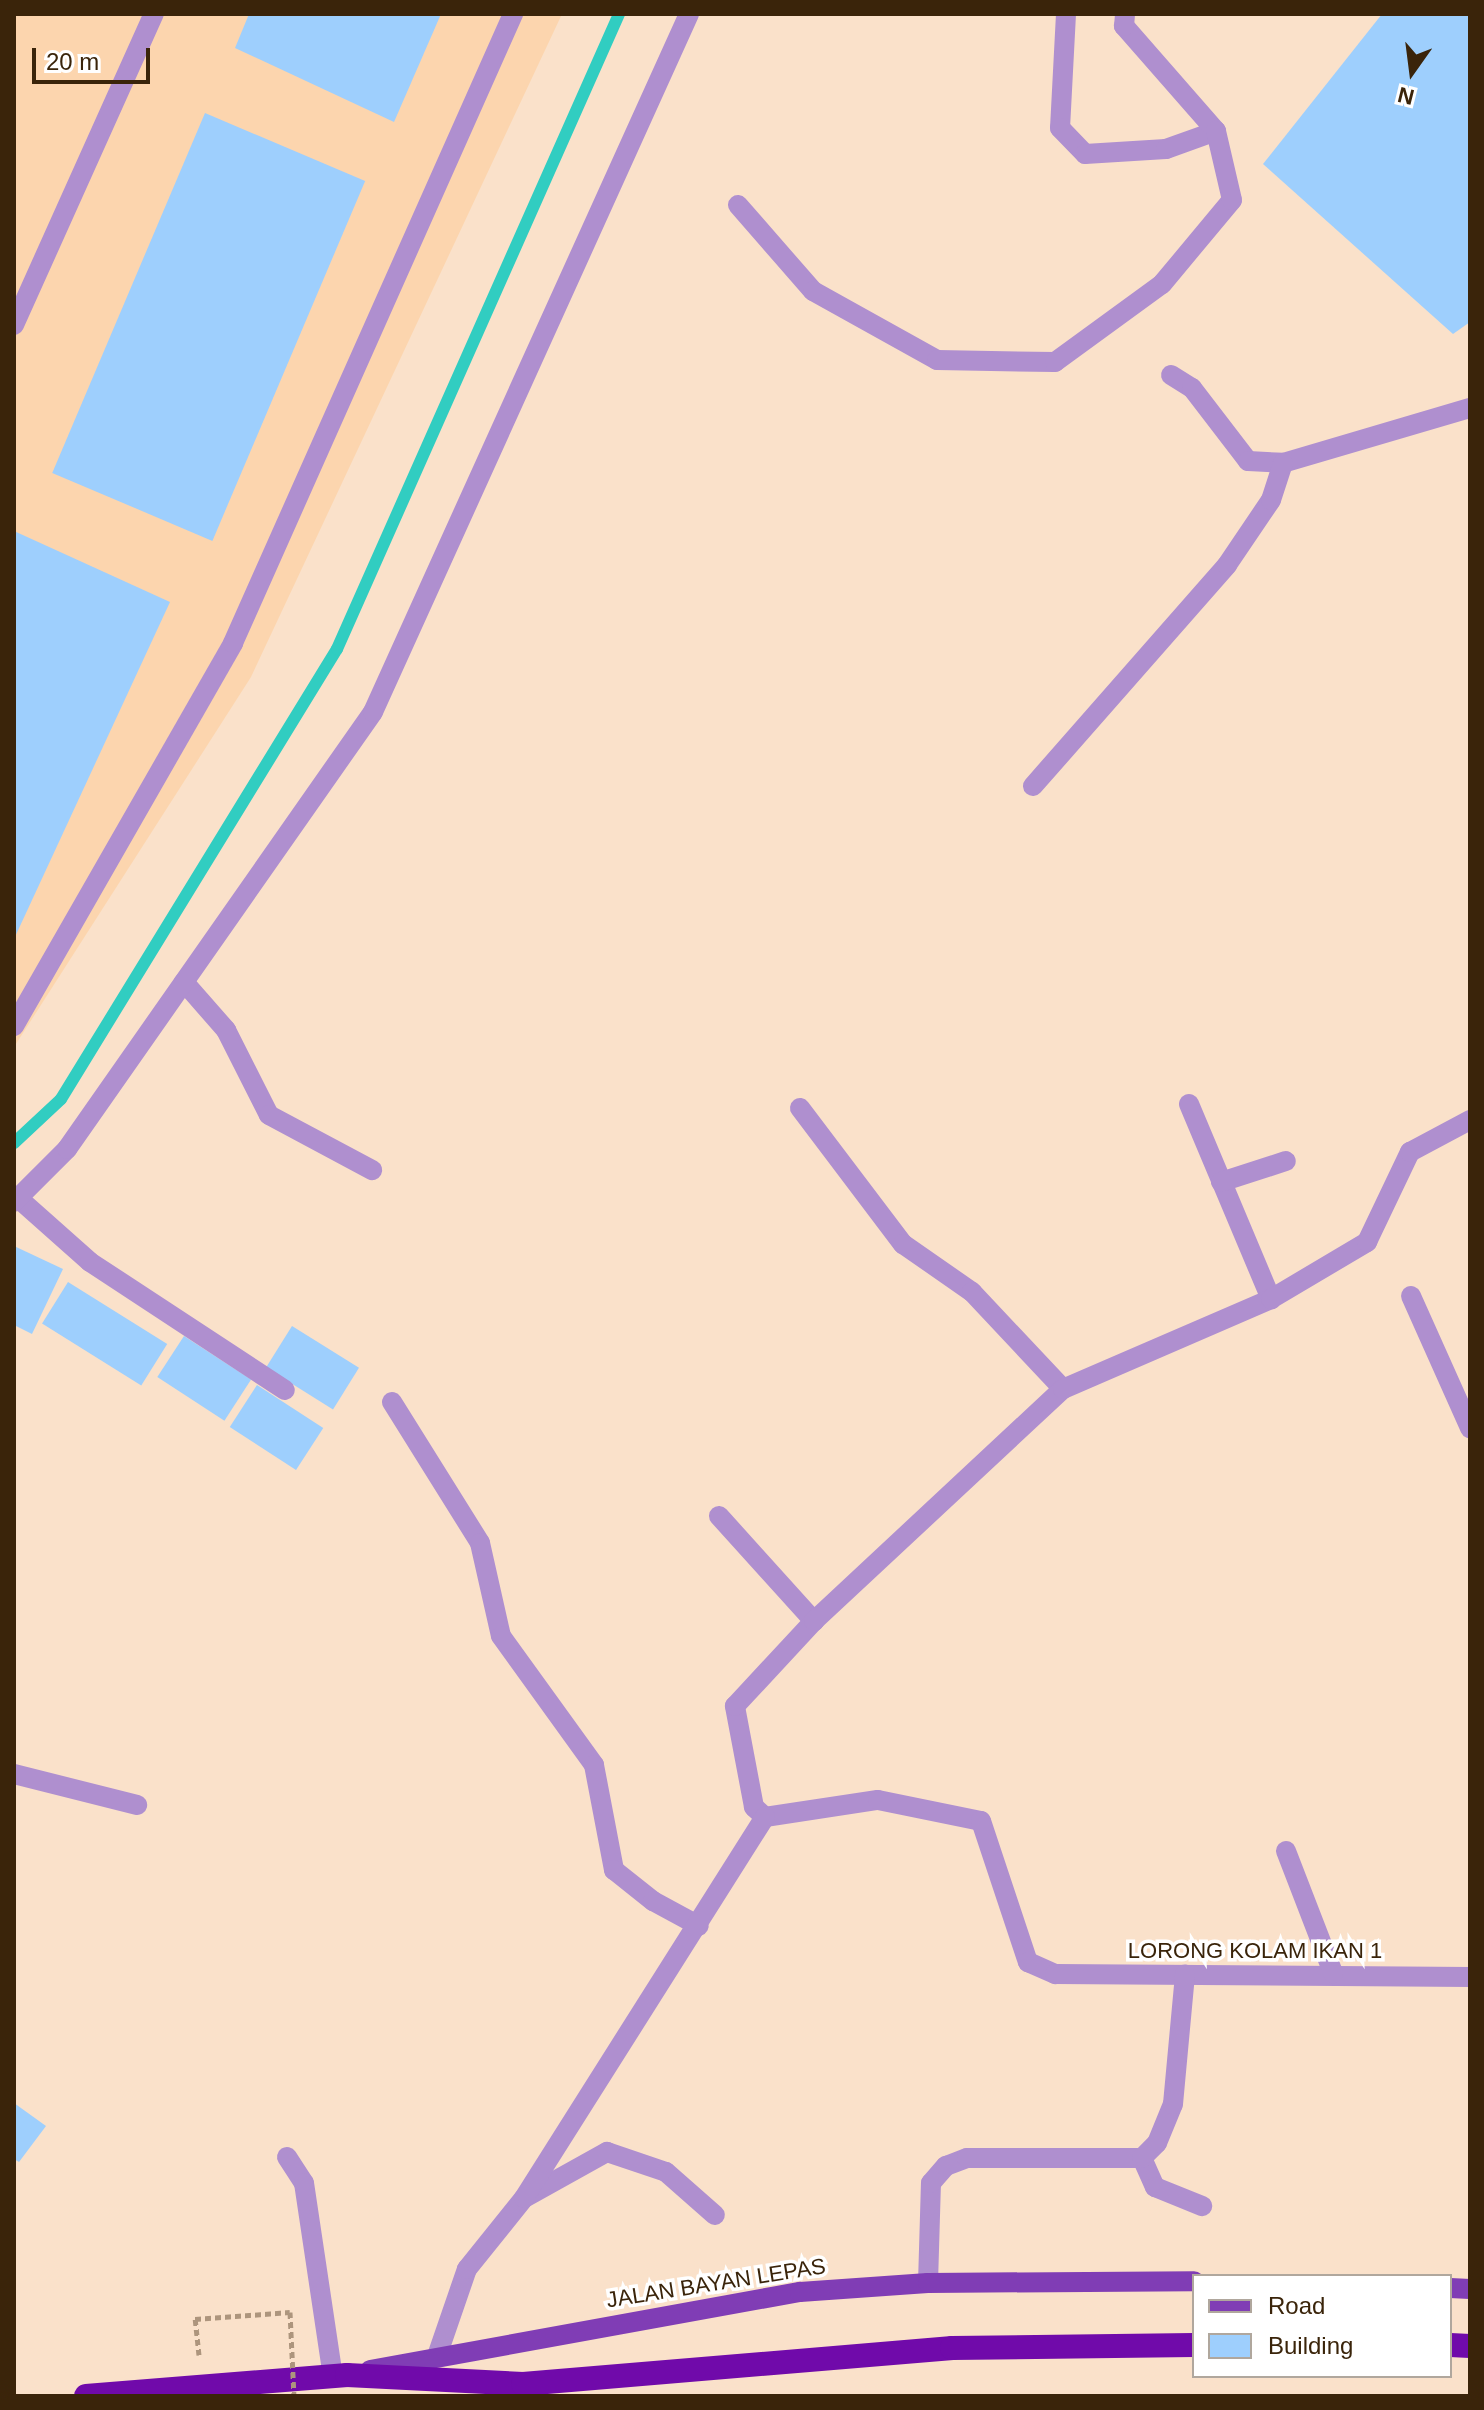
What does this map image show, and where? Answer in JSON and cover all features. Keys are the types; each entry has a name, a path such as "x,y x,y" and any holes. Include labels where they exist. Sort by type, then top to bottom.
{"highway":[{"name":"JALAN BAYAN LEPAS","path":"86,2396 340,2376 523,2384 952,2348 1192,2345"}],"main road":[{"name":"JALAN BAYAN LEPAS","path":"340,2376 800,2292 928,2283 1192,2281"}],"street":[{"path":"14,325 154,14"},
{"path":"14,1026 233,643 513,14"},
{"path":"285,1390 90,1262 16,1200 67,1149 373,712 689,14"},
{"path":"1066,14 1060,128 1085,154 1166,149 1216,131"},
{"path":"738,205 813,291 937,360 1055,362 1162,284 1232,200 1216,131 1124,26 1125,14"},
{"path":"1171,375 1192,388 1248,461 1283,463 1470,408"},
{"path":"1033,786 1227,565 1271,500 1283,463"},
{"path":"184,982 226,1030 269,1115 372,1170"},
{"path":"1189,1104 1271,1299"},
{"path":"800,1108 903,1244 972,1292 1063,1389"},
{"path":"437,2356 467,2269 524,2198 699,1926 765,1817 754,1807 735,1706 814,1621 1063,1389 1271,1299 1367,1242 1410,1152 1470,1120"},
{"path":"1221,1182 1286,1161"},
{"path":"1411,1296 1470,1428"},
{"path":"392,1402 480,1543 501,1636 594,1765 614,1870 653,1901 699,1926"},
{"path":"719,1516 814,1621"},
{"path":"14,1774 137,1805"},
{"name":"LORONG KOLAM IKAN 1","path":"765,1817 878,1800 981,1821 1028,1962 1055,1974 1333,1973 1470,1977"},
{"path":"1286,1851 1333,1973"},
{"path":"928,2283 931,2183 946,2166 967,2158 1142,2158 1157,2143 1173,2104 1185,1975"},
{"path":"524,2198 607,2152 666,2172 715,2215"},
{"path":"287,2157 304,2183 340,2376"},
{"path":"1142,2158 1155,2187 1202,2206"}],"path":[{"path":"195,2319 290,2312 294,2396"}],"shaded area":[{"path":"14,14 562,14 251,677 14,1047"}],"building":[{"path":"249,14 441,14 394,122 235,48"},
{"path":"1382,14 1470,14 1470,322 1453,334 1263,164"},
{"path":"205,113 365,181 212,541 52,473"},
{"path":"14,531 170,602 14,939"},
{"path":"14,1246 63,1269 32,1334 14,1325"},
{"path":"68,1282 167,1344 141,1386 42,1324"},
{"path":"292,1326 359,1368 333,1409 266,1368"},
{"path":"184,1336 251,1380 224,1421 157,1377"},
{"path":"257,1385 323,1428 296,1470 230,1427"},
{"path":"14,2103 46,2126 19,2162 14,2159"}],"waterway":[{"path":"14,1143 61,1099 337,649 619,14"}]}
